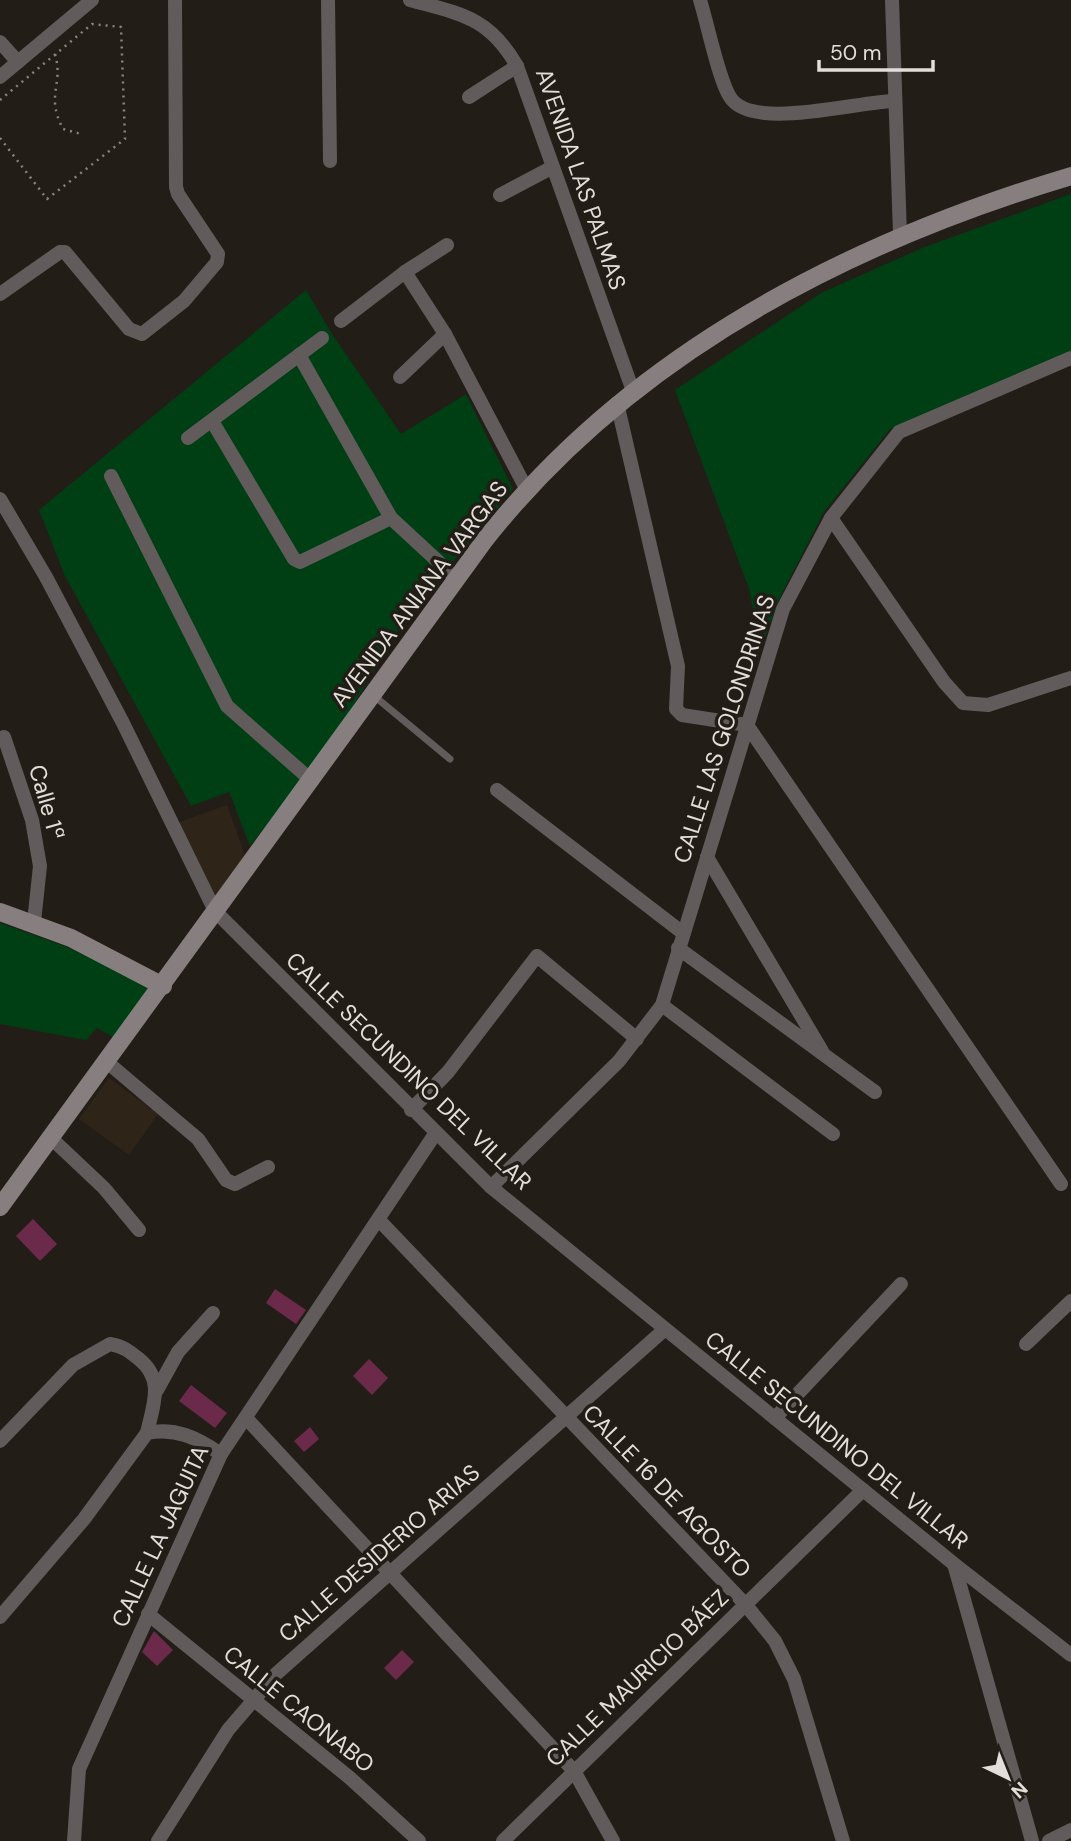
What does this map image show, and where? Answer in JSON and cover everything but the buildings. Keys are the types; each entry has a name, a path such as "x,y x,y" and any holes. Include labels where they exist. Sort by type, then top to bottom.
{"main road":[{"name":"AVENIDA ANIANA VARGAS","path":"0,1207 490,533 527,490 617,403 717,332 805,280 900,235 1071,176"},
{"path":"0,912 34,922 163,986"}],"street":[{"path":"0,77 92,0"},
{"path":"0,294 60,252 65,252 128,329 142,334 184,301 217,262 218,254 176,187 176,0"},
{"path":"328,0 330,161"},
{"name":"AVENIDA LAS PALMAS","path":"410,0 471,17 489,29 506,46 529,94 551,168 632,391"},
{"path":"700,0 730,99 750,111 780,116 895,101"},
{"path":"892,0 900,235"},
{"path":"0,42 18,62"},
{"path":"469,97 517,66"},
{"path":"500,195 551,168"},
{"path":"341,321 405,272 447,246"},
{"path":"405,272 445,334 527,490"},
{"path":"400,377 445,334"},
{"path":"188,438 322,338"},
{"path":"299,355 391,518 457,579"},
{"name":"CALLE LAS GOLONDRINAS","path":"491,1187 619,1061 662,1005 783,609 831,518 899,432 1071,359"},
{"path":"617,403 678,666 676,709 682,715 747,725 1061,1184"},
{"path":"212,421 294,559 300,562 391,518"},
{"path":"111,476 227,706 312,781"},
{"name":"CALLE SECUNDINO DEL VILLAR","path":"0,499 47,577 124,723 215,911 411,1110 491,1187 664,1330 1071,1655"},
{"path":"831,518 944,682 962,703 988,705 1071,678"},
{"name":"Calle 1ª","path":"4,737 32,820 40,866 34,922"},
{"path":"497,790 683,933"},
{"path":"707,857 825,1056"},
{"path":"678,948 875,1093"},
{"path":"411,1110 448,1072 537,956 637,1039"},
{"path":"662,1005 833,1134"},
{"path":"107,1062 198,1139 226,1180 235,1184 268,1167"},
{"name":"CALLE LA JAGUITA","path":"74,1841 79,1769 221,1454 435,1134"},
{"path":"51,1138 104,1188 139,1230"},
{"name":"CALLE 16 DE AGOSTO","path":"379,1220 745,1604 775,1641 794,1679 843,1841"},
{"path":"775,1418 901,1284"},
{"path":"1026,1344 1071,1301"},
{"path":"0,1617 84,1519 147,1433 157,1390 178,1352 214,1313"},
{"name":"CALLE DESIDERIO ARIAS","path":"158,1841 228,1730 276,1674 664,1330"},
{"path":"0,1441 73,1365 110,1344 124,1347 147,1366 157,1390"},
{"path":"246,1418 574,1771 613,1841"},
{"path":"147,1433 164,1430 186,1434 221,1454"},
{"name":"CALLE MAURICIO BÁEZ","path":"503,1841 863,1490"},
{"path":"954,1564 1032,1841"},
{"name":"CALLE CAONABO","path":"148,1614 349,1778 419,1841"},
{"path":"1049,1841 1071,1830"}],"lane":[{"path":"373,695 450,759"}],"path":[{"path":"0,100 92,24 121,27 125,139 47,199 0,138"},
{"path":"43,41 55,54 59,73 52,106 63,129 81,134"}],"shaded area":[{"path":"227,805 247,861 212,906 174,824"},
{"path":"109,1078 158,1114 129,1155 79,1119"}],"green space":[{"path":"1071,194 1071,354 890,429 824,512 779,599 761,649 749,589 675,390 821,293 922,248"},
{"path":"306,290 332,334 401,434 466,394 513,489 404,622 320,760 250,846 229,792 191,806 65,576 39,510"},
{"path":"0,923 67,947 151,986 113,1037 97,1028 86,1040 0,1024"}]}
